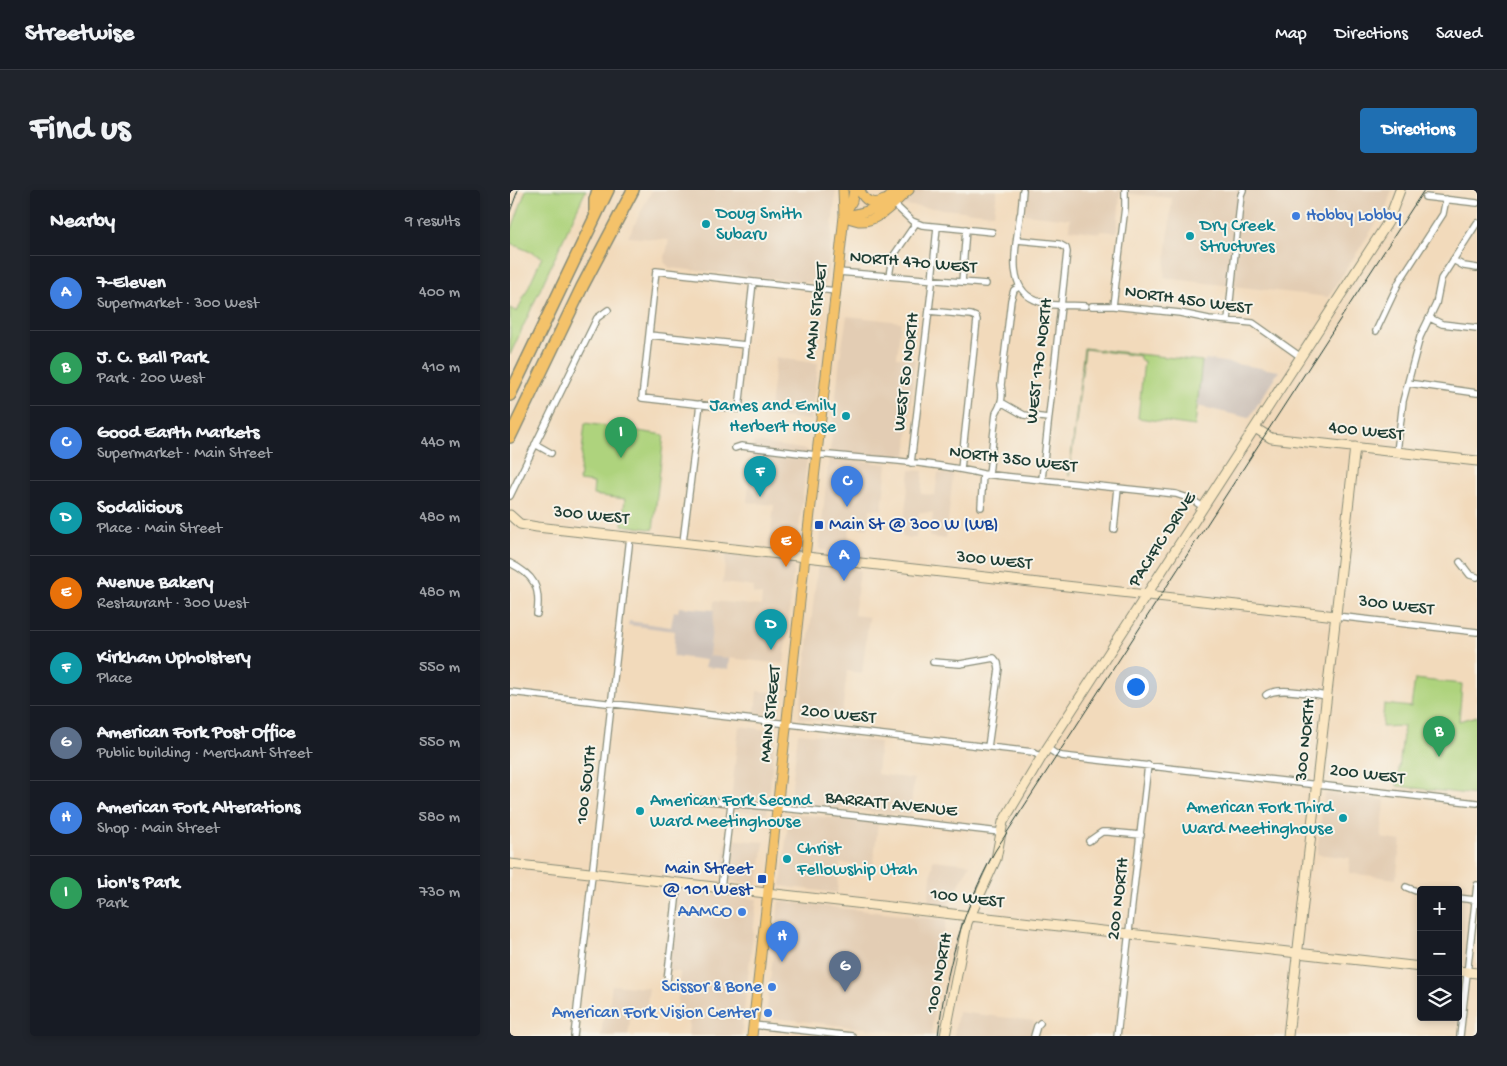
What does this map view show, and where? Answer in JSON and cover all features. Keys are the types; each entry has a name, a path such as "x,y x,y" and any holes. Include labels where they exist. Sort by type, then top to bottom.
{"highway":[{"path":"595,218 595,200 598,190"},
{"path":"510,395 608,190"},
{"path":"510,437 582,287 633,190"}],"main road":[{"name":"MAIN STREET","path":"752,1036 836,291 844,216 843,190"},
{"name":"MAIN STREET","path":"844,216 852,201 854,190"},
{"path":"860,190 866,200 875,203 909,190"},
{"path":"844,216 859,221 868,220 885,211 894,197"}],"street":[{"path":"981,507 996,413 1003,397 1001,385 1011,300 1014,290 1019,287 1015,273 1023,190"},
{"path":"1113,306 1125,206 1125,190"},
{"path":"1228,320 1243,190"},
{"name":"PACIFIC DRIVE","path":"970,916 996,859 1000,832 1007,815 1047,748 1388,222 1400,190"},
{"path":"894,197 916,223 936,227 992,232"},
{"path":"1425,197 1477,203"},
{"path":"1376,331 1399,282 1443,214 1446,199"},
{"path":"889,276 892,258 916,223"},
{"path":"1397,452 1401,410 1420,337 1436,304 1441,279 1477,223"},
{"name":"WEST 50 NORTH","path":"911,462 929,311 936,227"},
{"path":"962,282 966,229"},
{"name":"WEST 170 NORTH","path":"1018,240 1059,244 1066,248 1067,259 1042,479"},
{"path":"1453,260 1464,266 1477,268"},
{"path":"752,282 739,409 642,398 656,271 836,291"},
{"name":"NORTH 470 WEST","path":"838,272 932,282 986,284"},
{"name":"NORTH 450 WEST","path":"1019,287 1028,297 1036,301 1062,305 1113,306 1253,323 1301,357"},
{"path":"510,496 597,318 608,310"},
{"path":"929,311 971,315 976,318 978,323 961,468"},
{"path":"1430,318 1442,324 1477,328"},
{"path":"649,335 746,345"},
{"path":"1408,383 1477,393"},
{"path":"1001,402 1024,415 1048,418"},
{"path":"683,542 700,404"},
{"name":"400 WEST","path":"1255,428 1271,438 1477,461"},
{"path":"535,444 551,453"},
{"name":"NORTH 350 WEST","path":"735,448 741,446 816,455 911,462 961,468 986,474 1176,494 1191,499 1203,507"},
{"name":"300 NORTH","path":"1288,1036 1355,448"},
{"path":"1114,530 1118,488"},
{"name":"300 WEST","path":"510,515 520,524 537,527 1477,632"},
{"name":"100 SOUTH","path":"574,1036 630,537"},
{"path":"1460,562 1470,575 1477,577"},
{"path":"510,563 523,570 532,580 539,596 537,614"},
{"path":"933,662 960,664 994,658 998,663 999,669 988,747"},
{"path":"1266,695 1270,692 1279,691 1327,696"},
{"name":"200 WEST","path":"510,692 1033,752 1042,757"},
{"name":"200 WEST","path":"1047,748 1062,756 1477,803"},
{"name":"200 NORTH","path":"1117,1036 1148,765"},
{"name":"BARRATT AVENUE","path":"689,799 1000,832"},
{"path":"721,888 731,804"},
{"path":"1089,841 1102,832 1141,835"},
{"name":"100 WEST","path":"510,864 1417,967"},
{"path":"667,981 678,883"},
{"path":"1460,1036 1477,885"},
{"path":"1406,887 1417,891"},
{"path":"1462,898 1475,900"},
{"name":"100 NORTH","path":"945,1036 964,935 970,916"},
{"path":"1034,1036 1036,1026 1040,1023"},
{"path":"753,1025 852,1036"}],"shaded area":[{"path":"652,190 836,190 826,284 670,268 664,262 669,240 628,237"},
{"path":"918,190 997,190 994,214 902,205 903,202"},
{"path":"1027,190 1392,190 1386,208 1328,297 1164,278 1172,198 1120,193 1117,232 1100,231 1100,233 1069,229 1070,219 1025,214"},
{"path":"847,316 901,322 897,357 915,359 906,458 830,451 840,358"},
{"path":"776,358 818,363 811,420 769,416"},
{"path":"1205,359 1279,371 1249,418 1197,406 1202,361 1205,361"},
{"path":"754,442 808,450 798,539 794,545 770,543 774,505 747,502"},
{"path":"829,458 887,464 882,510 870,509 868,529 850,527 846,553 821,550 819,548"},
{"path":"910,470 923,471 921,494 935,495 938,473 953,475 946,539 930,537 933,513 919,512 916,538 902,537"},
{"path":"726,554 790,561 794,564 784,664 709,656 714,601 761,606 762,595 753,594 754,587 723,583"},
{"path":"818,565 860,570 854,615 869,617 862,673 847,671 841,723 799,718"},
{"path":"679,607 714,610 709,656 729,658 728,669 705,667 706,660 673,656 675,631 628,625 629,621 671,627 674,611 678,612"},
{"path":"757,691 780,693 778,715 755,713"},
{"path":"739,726 776,731 767,814 730,810"},
{"path":"798,733 880,742 877,774 914,779 910,816 790,803"},
{"path":"1327,793 1385,800 1381,838 1401,841 1396,879 1349,873 1350,858 1317,854 1324,796"},
{"path":"789,813 878,823 873,867 840,863 837,893 781,886"},
{"path":"726,839 764,842 758,884 722,880"},
{"path":"933,860 970,864 948,906 928,903"},
{"path":"674,889 757,899 741,1036 688,1036 689,1021 676,1019 680,972 665,970"},
{"path":"779,901 946,920 931,1036 766,1017"},
{"path":"612,985 649,988 646,1012 631,1011 628,1036 601,1036 605,1006 609,1006"},
{"path":"958,1012 1034,1021 1032,1036 954,1036"}],"green space":[{"path":"526,190 586,190 510,355 510,308 517,312 542,257 510,243 510,234"},
{"path":"1084,348 1202,361 1195,426 1138,418 1144,361 1140,360 1140,356 1085,349 1069,476"},
{"path":"585,423 664,435 653,530 622,525 625,499 593,495 594,483 579,481"},
{"path":"1415,679 1462,684 1459,721 1477,716 1477,795 1397,786 1404,726 1382,727 1384,704 1411,707"}],"railway":[{"path":"510,212 518,190"},
{"path":"938,1036 941,1011 957,940 973,896 995,851 1424,190"}],"place":[{"name":"Hobby Lobby","path":"1296,216"},
{"name":"Doug Smith Subaru","path":"706,224"},
{"name":"Dry Creek Structures","path":"1190,236"},
{"name":"James and Emily Herbert House","path":"846,416"},
{"name":"Lion's Park","path":"621,458"},
{"name":"Kirkham Upholstery","path":"760,497"},
{"name":"Good Earth Markets","path":"847,507"},
{"name":"Main St @ 300 W (WB)","path":"819,525"},
{"name":"Avenue Bakery","path":"786,567"},
{"name":"7-Eleven","path":"844,581"},
{"name":"Sodalicious","path":"771,650"},
{"name":"J. C. Ball Park","path":"1439,757"},
{"name":"American Fork Second Ward Meetinghouse","path":"640,811"},
{"name":"American Fork Third Ward Meetinghouse","path":"1343,818"},
{"name":"Christ Fellowship Utah","path":"787,859"},
{"name":"Main Street @ 101 West","path":"762,879"},
{"name":"AAMCO","path":"742,912"},
{"name":"American Fork Alterations","path":"782,962"},
{"name":"Scissor & Bone","path":"772,987"},
{"name":"American Fork Post Office","path":"845,992"},
{"name":"American Fork Vision Center","path":"768,1013"}]}
